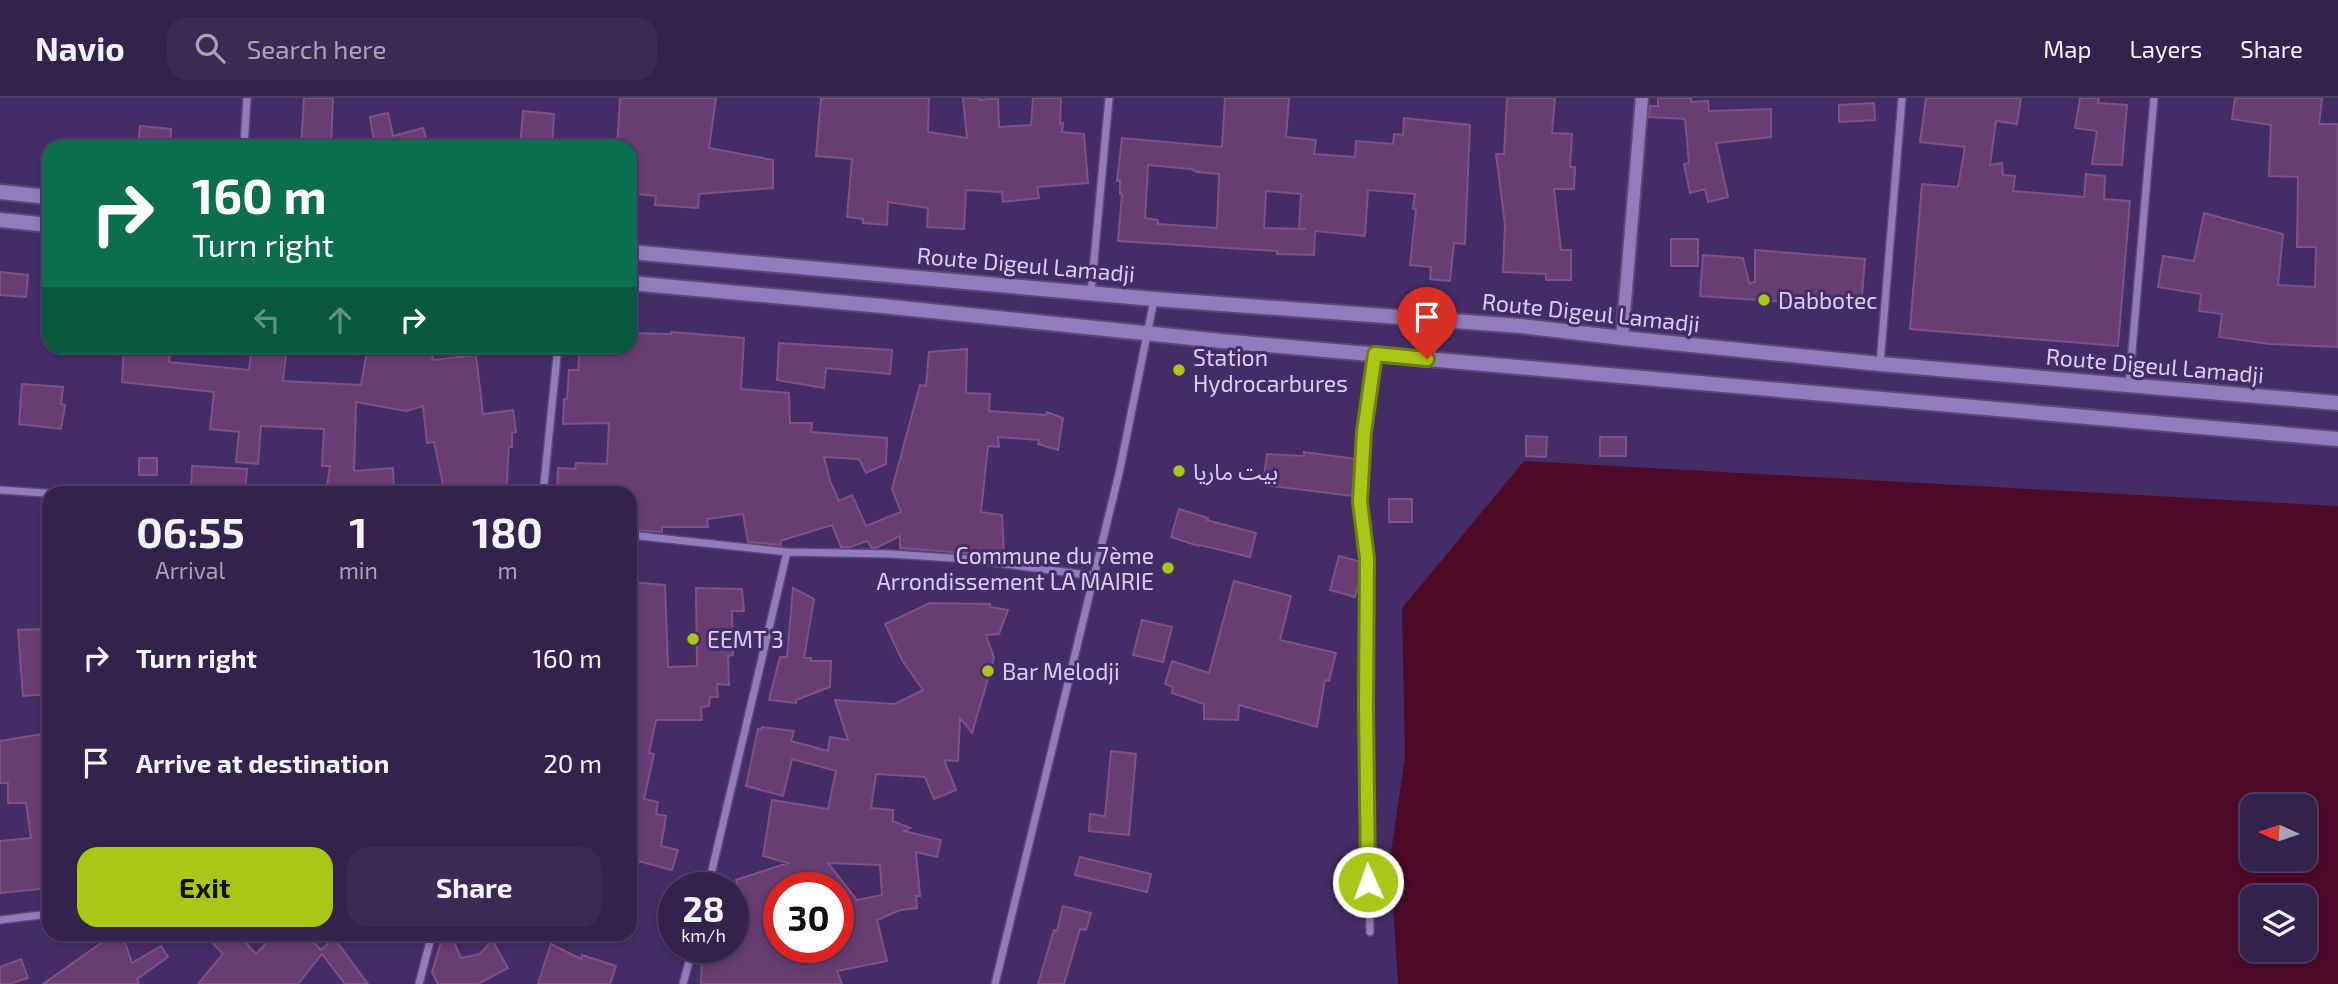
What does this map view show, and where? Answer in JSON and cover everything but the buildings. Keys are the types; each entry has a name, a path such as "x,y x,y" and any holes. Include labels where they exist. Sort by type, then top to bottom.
{"main road":[{"path":"0,192 42,196"},
{"path":"0,220 42,224"},
{"name":"Route Digeul Lamadji","path":"637,253 1154,299 1521,326 1880,364 2338,403"},
{"path":"637,284 1149,334 2338,439"}],"street":[{"path":"244,140 247,98"},
{"path":"1091,293 1108,98"},
{"path":"1622,338 1642,98"},
{"path":"1880,364 1902,98"},
{"path":"2129,386 2154,98"},
{"path":"995,984 1094,576 1149,334 1154,299"},
{"path":"544,486 557,354"},
{"path":"1370,932 1366,704 1367,558 1360,502 1364,432 1375,354"},
{"path":"0,490 42,493"},
{"path":"637,536 787,552 967,559 1094,576"},
{"path":"712,872 787,552"},
{"path":"0,920 42,915"},
{"path":"419,984 430,941"},
{"path":"683,984 689,963"}],"shaded area":[{"path":"1524,461 2338,506 2338,984 1398,984 1390,859 1405,758 1402,608"}],"place":[{"name":"Dabbotec","path":"1764,300"},
{"name":"Station Hydrocarbures","path":"1179,370"},
{"name":"بيت ماريا","path":"1179,471"},
{"name":"Commune du 7ème Arrondissement LA MAIRIE","path":"1168,568"},
{"name":"EEMT 3","path":"693,639"},
{"name":"Bar Melodji","path":"988,671"}],"route":[{"path":"1368,882 1367,558 1360,502 1364,432 1375,354 1427,359"}]}
